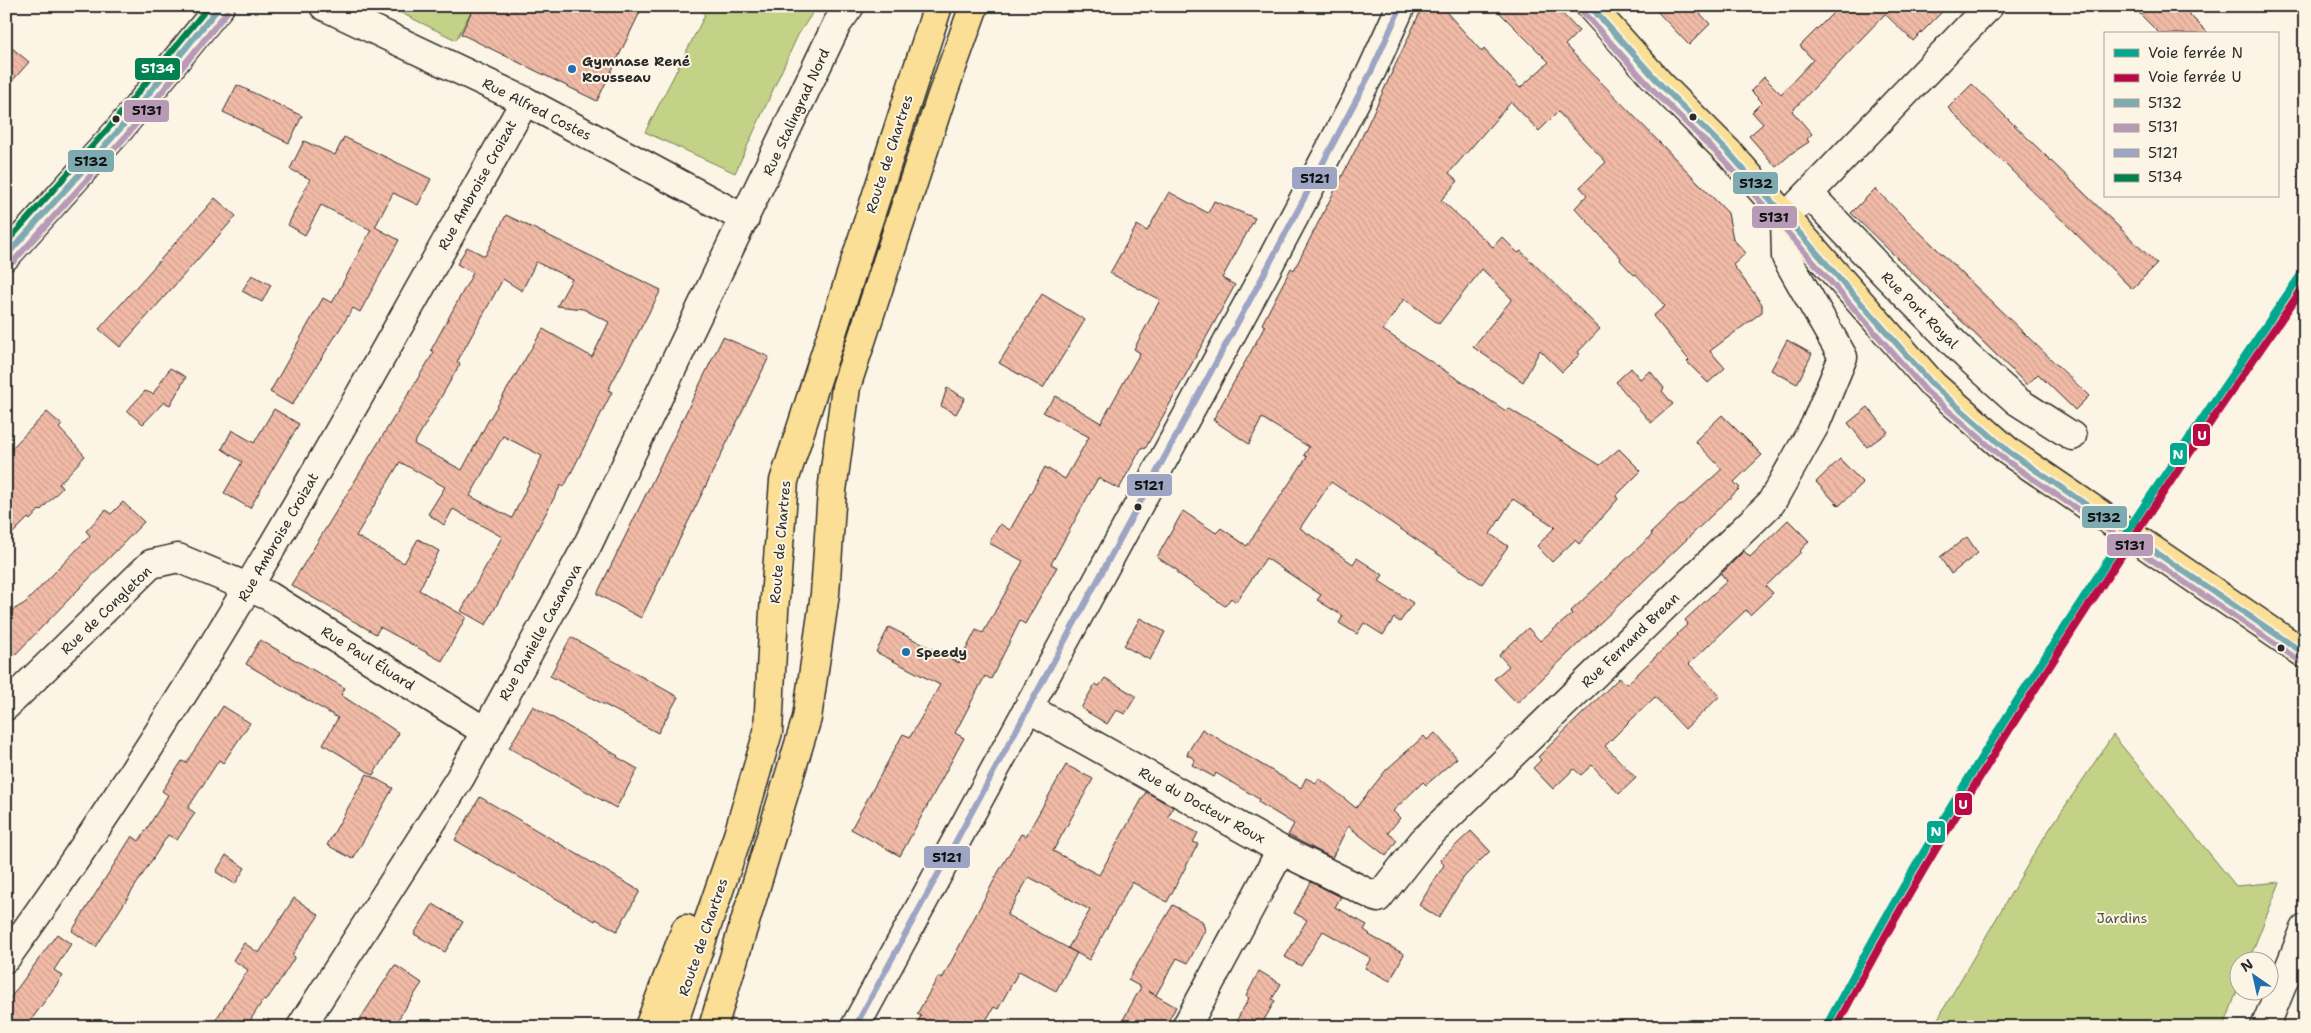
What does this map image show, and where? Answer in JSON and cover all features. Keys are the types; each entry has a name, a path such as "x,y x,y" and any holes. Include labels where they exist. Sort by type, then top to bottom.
{"main road":[{"name":"Route de Chartres","path":"672,1027 738,835 768,732 774,611 784,482 938,6"},
{"path":"713,1027 807,718 825,594 832,491 846,387 938,107 974,6"},
{"path":"1590,6 1662,86 1730,154 1932,385 2008,452 2305,654"},
{"path":"1615,6 1666,63 1730,154"},
{"path":"649,1027 710,857 738,835"}],"street":[{"path":"6,256 119,130 220,6"},
{"name":"Rue Alfred Costes","path":"324,6 524,101 745,219"},
{"name":"Rue Stalingrad Nord","path":"745,219 837,24 850,6"},
{"path":"855,1027 1284,236 1372,70 1401,6"},
{"path":"1785,218 1989,6"},
{"name":"Rue Ambroise Croizat","path":"6,958 47,902 163,727 248,589 524,101"},
{"name":"Rue Port Royal","path":"1811,192 1813,198 1887,276 1968,357 2017,401 2072,436"},
{"name":"Rue Fernand Brean","path":"1378,898 1424,841 1772,503 1816,425 1844,357 1786,258 1785,218"},
{"name":"Rue Danielle Casanova","path":"301,1027 460,778 486,732 588,544 745,219"},
{"name":"Rue de Congleton","path":"6,706 151,564 178,558 248,589"},
{"name":"Rue Paul Éluard","path":"248,589 269,596 486,732"},
{"name":"Rue du Docteur Roux","path":"1028,708 1281,850 1378,898"},
{"path":"1186,1027 1281,850"},
{"path":"2265,1027 2305,929"}],"green space":[{"path":"387,6 474,6 456,40"},
{"path":"697,6 817,6 798,35 735,173 645,132 705,15"},
{"name":"Jardins","path":"2113,735 2236,886 2280,882 2253,950 2228,950 2228,1000 2234,1000 2224,1027 1933,1027 2041,842"}],"building":[{"name":"Gymnase René Rousseau","path":"474,6 628,6 640,12 597,101 461,34"},
{"path":"1423,6 1441,6 1482,52 1484,49 1520,88 1549,62 1493,6 1555,6 1579,31 1565,45 1728,213 1733,239 1746,253 1733,265 1762,304 1762,312 1710,351 1725,368 1708,383 1687,362 1689,360 1653,316 1665,306 1636,274 1634,275 1620,260 1621,258 1575,208 1587,195 1580,187 1606,162 1558,112 1539,131 1511,102 1449,173 1458,181 1441,200 1493,247 1502,237 1518,253 1521,251 1600,329 1578,352 1580,354 1562,372 1540,350 1523,382 1473,347 1512,299 1482,269 1439,324 1404,299 1383,330 1506,411 1508,408 1600,465 1619,449 1641,471 1616,496 1618,499 1579,544 1575,540 1552,562 1537,546 1555,527 1513,499 1490,534 1508,546 1482,584 1331,482 1300,528 1353,564 1357,558 1383,575 1379,581 1413,603 1400,622 1394,618 1383,635 1364,623 1357,634 1339,623 1343,616 1317,600 1321,595 1266,558 1236,602 1231,598 1225,606 1157,557 1183,511 1216,533 1221,528 1247,546 1307,457 1304,455 1309,447 1262,418 1249,444 1213,420 1265,326 1262,324 1291,268 1294,270 1358,145"},
{"path":"1652,6 1693,6 1710,24 1689,45"},
{"path":"1840,6 1948,6 1913,41 1885,14 1792,111 1812,134 1807,139 1809,142 1776,167 1749,136 1763,124 1752,112 1762,102 1751,91 1764,77 1781,94 1813,60 1800,46"},
{"path":"2132,6 2181,6 2207,32 2158,32"},
{"path":"6,43 29,62 6,88"},
{"path":"1972,84 2157,264 2132,289 1948,108"},
{"path":"237,85 302,116 289,143 223,112"},
{"path":"344,137 431,179 418,205 393,193 375,227 399,240 360,312 353,308 292,405 270,392 323,298 332,303 371,230 321,205 305,235 288,225 310,179 290,169 304,141 335,155"},
{"path":"1875,189 2089,396 2075,410 2038,374 2027,385 1851,213"},
{"path":"1169,192 1208,213 1214,201 1255,218 1222,278 1235,285 1145,449 1142,447 1119,489 1098,478 1051,564 1057,567 1025,624 1020,621 991,679 985,676 955,733 964,738 900,856 851,829 903,734 910,737 940,685 876,652 889,627 959,663 976,630 983,633 1023,561 989,543 1000,524 1010,530 1045,467 1065,479 1089,437 1043,412 1056,396 1101,423 1140,353 1134,349 1160,300 1110,273 1137,225 1147,231"},
{"path":"215,198 236,216 120,347 99,329"},
{"path":"506,215 661,290 608,390 612,392 564,487 561,485 486,625 461,611 502,537 453,509 444,525 428,514 445,487 400,462 356,536 404,563 418,539 439,551 419,590 466,617 442,661 380,627 376,634 291,585 434,352 431,350 473,273 457,264 467,247 485,256","holes":["536,262 572,279 557,306 583,309 609,322 592,357 543,329 487,423 462,470 414,444 460,364 457,362 503,279 522,291","503,436 542,456 512,518 470,496"]},
{"path":"252,275 271,285 262,302 242,291"},
{"path":"1042,294 1085,320 1043,388 999,363"},
{"path":"723,337 769,357 641,618 597,594"},
{"path":"1787,340 1812,354 1797,384 1771,370"},
{"path":"170,368 186,377 170,405 164,402 143,424 127,411 145,391 153,394"},
{"path":"1631,368 1640,379 1650,371 1664,388 1662,391 1673,404 1651,423 1616,382"},
{"path":"947,388 965,398 956,414 941,406"},
{"path":"1868,407 1888,432 1867,447 1848,423"},
{"path":"274,409 299,424 250,508 224,493 242,462 222,449 232,430 254,443"},
{"path":"47,412 62,425 59,428 85,456 59,484 62,488 40,511 30,520 28,518 6,540 6,454"},
{"path":"1722,415 1762,455 1734,482 1740,488 1517,703 1494,679 1509,666 1499,655 1528,628 1540,641 1572,614 1570,612 1652,535 1651,533 1680,505 1722,469 1695,441"},
{"path":"1840,459 1863,483 1839,506 1816,482"},
{"path":"123,502 144,522 6,664 6,614 25,603 90,536 86,531 106,510 111,514"},
{"path":"1788,520 1809,541 1801,552 1766,586 1773,593 1750,615 1746,610 1689,664 1720,696 1685,729 1655,697 1630,721 1605,746 1636,778 1619,794 1592,765 1581,775 1574,769 1553,789 1533,768 1541,760 1538,757 1619,678 1627,684 1688,624 1685,620 1727,581 1721,574 1744,551 1750,557"},
{"path":"1967,537 1978,553 1951,574 1940,557"},
{"path":"1140,618 1165,632 1150,660 1124,646"},
{"path":"571,637 678,697 658,733 550,676"},
{"path":"260,640 345,688 341,695 399,733 373,775 323,744 338,718 246,664"},
{"path":"1105,678 1136,696 1125,714 1116,710 1107,724 1081,708 1095,684 1099,686"},
{"path":"223,706 250,723 223,763 219,760 188,808 195,813 177,840 168,835 96,947 72,931 132,836 139,841 168,795 162,791 182,761 186,763"},
{"path":"533,706 638,769 616,808 509,748"},
{"path":"1202,729 1301,788 1306,778 1316,783 1319,778 1356,808 1386,770 1424,736 1427,740 1435,733 1457,758 1426,785 1423,782 1393,811 1400,818 1388,833 1397,840 1386,856 1348,826 1332,858 1288,835 1294,824 1258,802 1259,799 1216,773 1214,777 1192,765 1195,759 1187,755"},
{"path":"1066,765 1093,779 1053,851 1099,875 1146,792 1173,807 1168,817 1198,833 1193,842 1198,844 1167,902 1132,882 1089,960 1077,953 1056,991 1019,971 998,1009 994,1007 982,1027 915,1027 921,1016 917,1014 938,977 942,979 999,871 1021,834 1026,836","holes":["1029,877 1090,910 1068,948 1007,915"]},
{"path":"367,774 393,788 353,859 327,845"},
{"path":"480,797 640,891 617,931 596,919 595,921 455,840"},
{"path":"1471,831 1490,851 1464,877 1439,918 1419,905 1444,865 1440,860"},
{"path":"226,855 245,868 235,884 216,872"},
{"path":"1311,882 1341,897 1335,907 1367,925 1364,930 1369,935 1404,954 1390,981 1365,968 1371,958 1323,931 1301,966 1285,957 1307,920 1294,913"},
{"path":"294,898 319,915 292,955 295,957 281,979 266,1001 263,1000 246,1027 211,1027 248,970 233,960 244,943 259,953"},
{"path":"433,904 463,922 445,952 414,934"},
{"path":"1173,905 1202,921 1205,930 1188,963 1177,958 1156,995 1148,991 1176,1007 1165,1027 1119,1027 1141,987 1128,980"},
{"path":"57,934 71,944 54,970 63,976 26,1027 6,1027 6,1004"},
{"path":"395,965 422,983 393,1027 355,1027"},
{"path":"1259,971 1281,984 1272,999 1275,1001 1260,1027 1233,1027 1249,998 1246,996"}],"rail line":[{"name":"N","path":"1826,1027 1913,870 2006,718 2157,486 2305,269"},
{"name":"U","path":"1836,1027 1922,872 2015,721 2162,495 2305,285"}],"transit line":[{"name":"5134","path":"6,243 112,124 209,6"},
{"name":"5132","path":"6,256 119,130 220,6"},
{"name":"5121","path":"855,1027 1263,276 1372,70 1401,6"},
{"name":"5132","path":"1590,6 1662,86 1730,154 1933,385 2009,452 2305,654"},
{"name":"5131","path":"13,262 126,136 227,12"},
{"name":"5131","path":"1583,12 1655,92 1724,160 1927,392 2004,459 2300,661"}],"place":[{"name":"Gymnase René Rousseau","path":"572,69"},
{"name":"Speedy","path":"906,652"}]}
